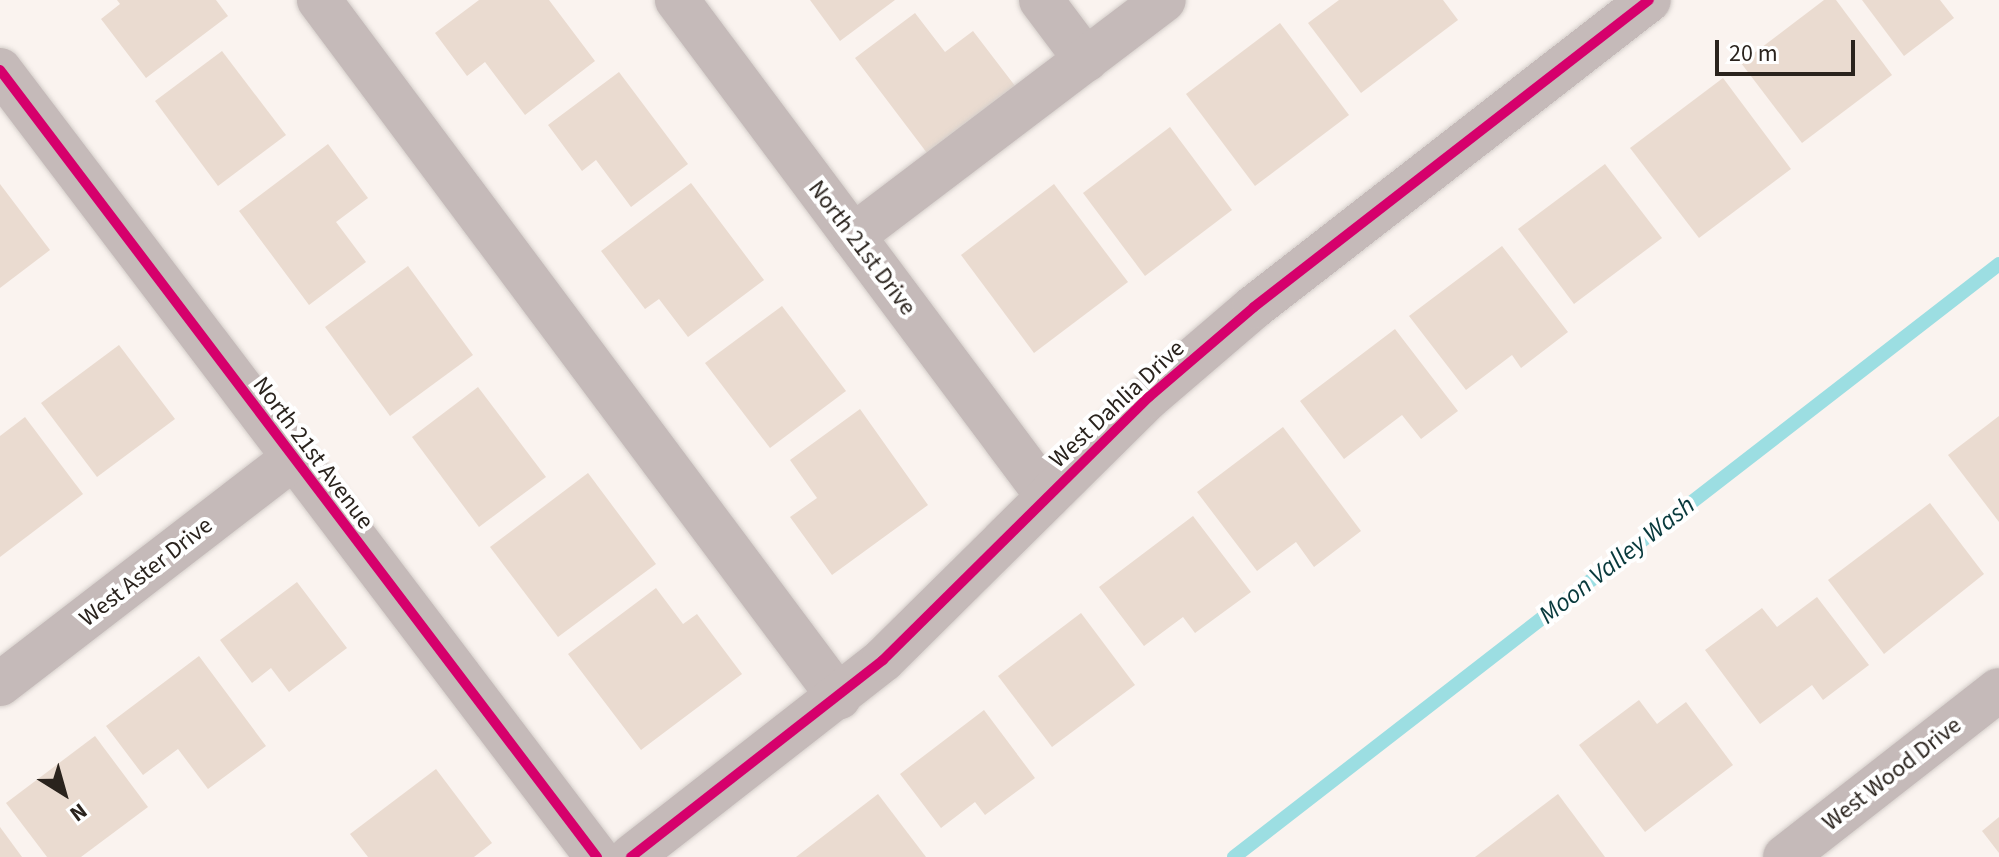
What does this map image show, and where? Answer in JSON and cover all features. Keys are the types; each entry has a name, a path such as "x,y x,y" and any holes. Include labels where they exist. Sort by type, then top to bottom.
{"street":[{"path":"319,0 839,697"},
{"name":"North 21st Drive","path":"677,0 1048,497"},
{"path":"1041,0 1086,60"},
{"path":"853,236 1164,0"},
{"name":"West Dahlia Drive","path":"631,857 839,697 1149,397 1254,307 1649,0"},
{"name":"North 21st Avenue","path":"0,70 292,459 597,857"},
{"name":"West Aster Drive","path":"0,684 292,459"},
{"name":"West Wood Drive","path":"1785,857 1999,690"}],"building":[{"path":"117,0 216,0 228,16 146,78 101,19 120,4"},
{"path":"479,0 549,0 595,61 525,115 485,62 467,76 435,33"},
{"path":"810,0 895,0 840,41"},
{"path":"1339,0 1443,0 1458,20 1361,93 1308,23"},
{"path":"1824,0 1836,0 1892,75 1802,143 1741,63"},
{"path":"1862,0 1940,0 1954,18 1904,56"},
{"path":"915,13 945,52 973,31 1019,91 930,157 855,58"},
{"path":"1280,23 1349,115 1255,186 1186,94"},
{"path":"222,51 286,135 218,186 155,101"},
{"path":"619,72 688,164 631,207 596,160 582,171 548,125"},
{"path":"1723,78 1791,169 1699,238 1630,148"},
{"path":"1170,127 1232,210 1145,276 1083,193"},
{"path":"328,144 368,198 336,222 366,262 309,305 239,211"},
{"path":"1605,164 1662,238 1574,304 1518,229"},
{"path":"691,183 764,280 688,337 659,299 645,309 601,251"},
{"path":"0,184 50,250 0,288"},
{"path":"1054,184 1128,282 1034,353 961,255"},
{"path":"1502,246 1568,332 1521,368 1512,355 1466,390 1409,316"},
{"path":"408,266 473,355 390,416 325,327"},
{"path":"782,306 846,391 770,448 705,363"},
{"path":"1395,329 1458,411 1421,439 1402,415 1344,459 1300,401"},
{"path":"119,345 175,419 97,477 41,403"},
{"path":"478,387 546,477 479,527 412,437"},
{"path":"860,409 928,505 832,575 790,517 817,498 790,460"},
{"path":"1999,416 1999,522 1948,455"},
{"path":"25,417 83,494 0,557 0,436"},
{"path":"1283,427 1361,531 1314,567 1296,542 1257,571 1197,492"},
{"path":"588,473 656,564 558,637 490,547"},
{"path":"1930,503 1984,574 1884,654 1828,580"},
{"path":"1193,516 1251,592 1195,633 1183,617 1144,646 1099,587"},
{"path":"297,582 347,648 289,692 271,668 252,683 220,640"},
{"path":"656,588 683,624 697,614 742,674 641,750 568,654"},
{"path":"1817,597 1869,665 1823,700 1812,685 1760,724 1705,650 1762,608 1777,627"},
{"path":"1081,613 1135,685 1052,747 998,676"},
{"path":"199,656 266,746 208,789 178,749 143,775 106,726"},
{"path":"1639,700 1657,724 1686,702 1733,765 1645,832 1579,745"},
{"path":"984,710 1035,778 985,815 975,802 941,828 900,774"},
{"path":"95,736 148,807 81,857 47,857 6,803"},
{"path":"436,769 492,843 474,857 368,857 350,834"},
{"path":"878,794 926,857 796,857"},
{"path":"1558,794 1605,857 1475,857"},
{"path":"1999,817 1999,853 1982,831"},
{"path":"0,827 22,857 0,857"}],"waterway":[{"name":"Moon Valley Wash","path":"1234,857 1999,264"}],"cycle path":[{"path":"631,857 883,660 1149,397 1254,307 1649,0"},
{"path":"0,70 597,857"}]}
